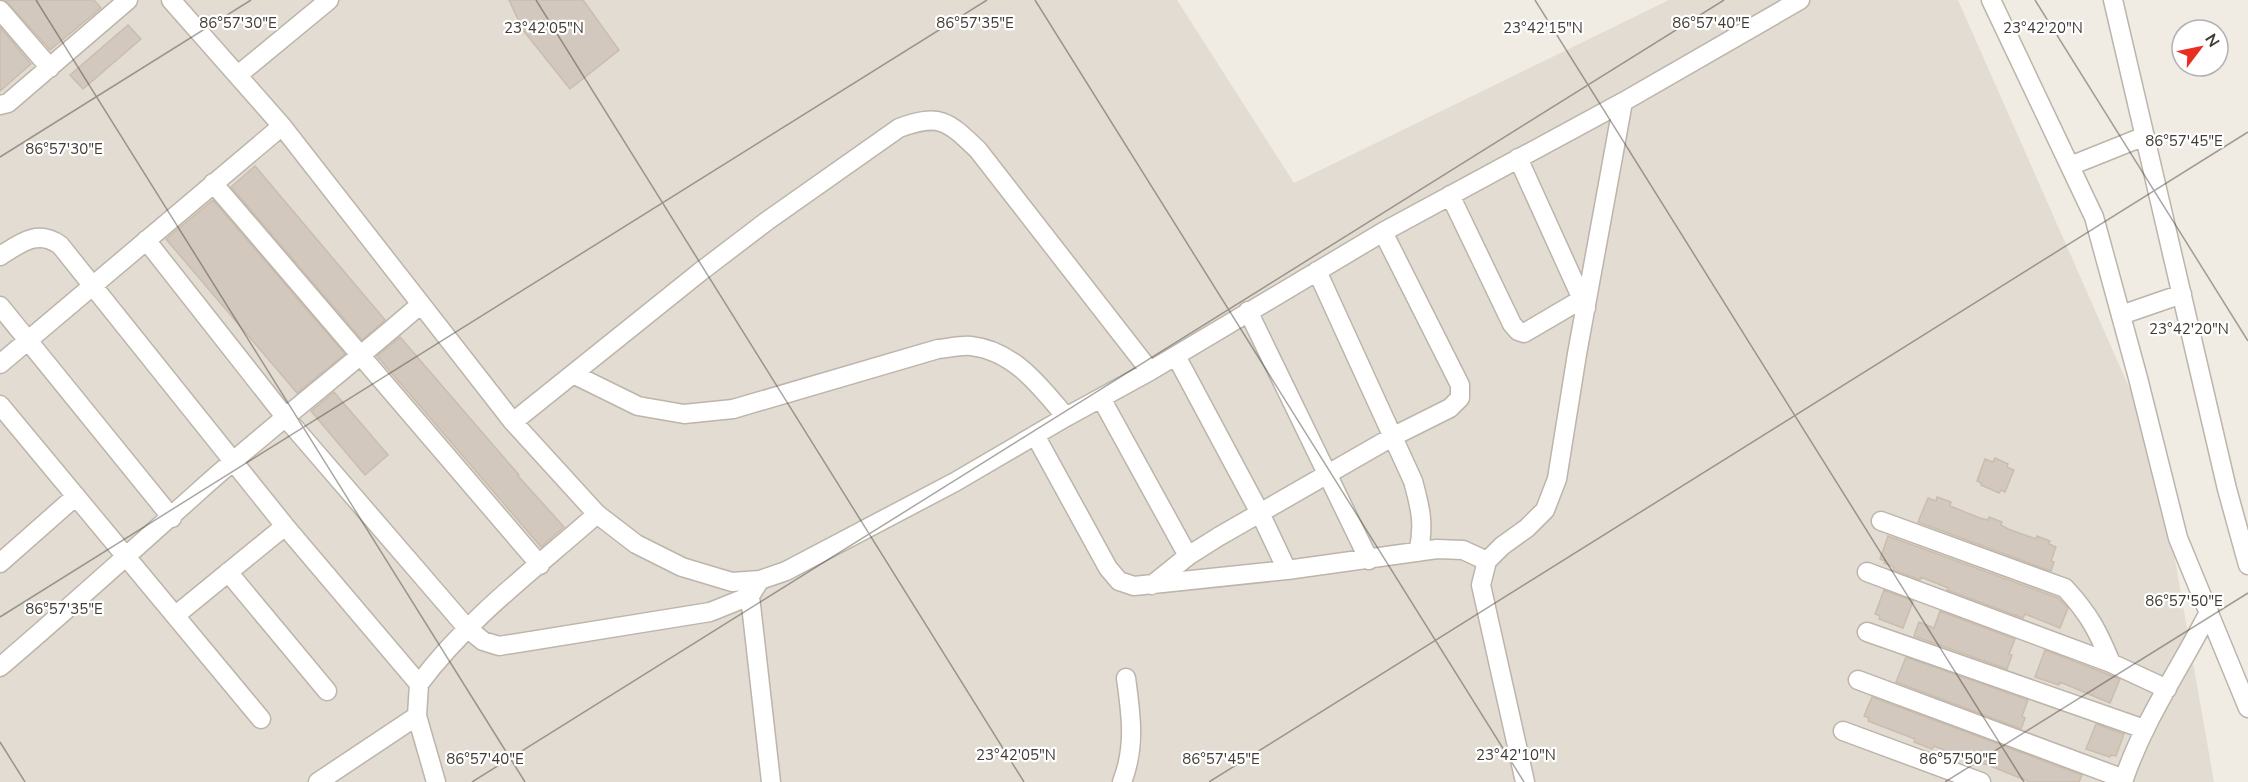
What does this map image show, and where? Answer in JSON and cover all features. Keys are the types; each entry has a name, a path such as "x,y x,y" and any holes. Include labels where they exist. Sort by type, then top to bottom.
{"street":[{"path":"238,75 329,0"},
{"path":"183,4 238,75 282,126 513,422 597,514 636,544 682,567 732,582 760,580 786,571 934,493 1176,356 1383,232 1623,102 1800,0"},
{"path":"1991,0 2094,217 2178,538 2248,708"},
{"path":"2113,0 2227,489 2248,564"},
{"path":"0,105 8,103 50,68 116,4"},
{"path":"0,10 50,68"},
{"path":"1525,782 1481,585 1487,561 1545,510 1557,479 1584,303 1623,102"},
{"path":"513,422 767,221 899,128 920,121 940,120 957,130 978,150 1150,371"},
{"path":"0,364 282,126"},
{"path":"2070,166 2145,136"},
{"path":"1518,158 1584,303"},
{"path":"213,183 540,565"},
{"path":"1450,195 1512,324 1518,331 1524,333 1584,303"},
{"path":"1152,585 1188,556 1394,436 1450,408 1460,398 1460,385 1383,232"},
{"path":"0,256 34,237 49,237 60,245 285,525 419,684"},
{"path":"146,240 286,418 467,628 483,641 499,646 710,612 750,596 760,580"},
{"path":"1317,272 1413,481 1421,508 1422,534 1418,552"},
{"path":"2121,315 2182,294"},
{"path":"0,667 234,462 420,304"},
{"path":"0,306 171,518"},
{"path":"1248,311 1369,560"},
{"path":"573,374 638,406 684,414 733,409 938,349 971,346 1003,356 1031,376 1066,417"},
{"path":"1176,356 1260,513 1287,570"},
{"path":"1101,398 1188,556"},
{"path":"0,405 261,719"},
{"path":"1035,435 1108,568 1119,581 1134,586 1369,560 1437,549 1463,550 1487,561"},
{"path":"0,538 6,558 76,496"},
{"path":"436,782 417,717 419,684 441,655 467,628 597,514"},
{"path":"1881,521 2066,588 2083,607 2098,630 2111,663"},
{"path":"176,615 285,525"},
{"path":"228,572 327,691"},
{"path":"1867,572 2111,663 2167,689"},
{"path":"750,596 771,782"},
{"path":"1858,680 2124,781 2144,729 2209,612"},
{"path":"1867,632 2144,729"},
{"path":"1122,782 1130,761 1132,727 1126,678"},
{"path":"318,782 346,774 417,717"},
{"path":"1843,731 1981,782"}],"shaded area":[{"path":"0,0 1177,0 1294,183 1669,0 1958,0 2155,446 2214,782 0,782"}],"building":[{"path":"5,0 94,0 101,8 50,50"},
{"path":"509,0 583,0 619,50 570,89 523,30"},
{"path":"128,25 141,39 83,89 70,75"},
{"path":"0,27 31,64 0,91"},
{"path":"255,166 385,320 362,340 231,187"},
{"path":"213,200 345,354 297,393 166,239"},
{"path":"400,337 564,527 541,547 377,356"},
{"path":"334,392 388,455 365,475 311,411"},
{"path":"1995,458 2008,464 2007,467 2014,470 2005,492 2001,490 1999,493 1977,481 1985,459 1993,462"},
{"path":"1937,497 1951,502 1950,506 1980,518 1988,520 1989,517 2002,522 2001,525 2008,529 2036,539 2037,536 2050,541 2049,544 2056,547 2051,561 2054,562 2051,571 1918,522 1928,498 1936,501"},
{"path":"1888,536 2058,598 2068,608 2060,628 2025,614 2023,618 1947,590 1948,588 1921,577 1920,580 1893,570 1894,567 1880,559"},
{"path":"1884,590 1913,601 1903,628 1879,619 1880,616 1875,614"},
{"path":"1940,611 2015,639 2009,654 2012,655 2007,669 1914,636 1919,622 1934,628"},
{"path":"2045,650 2120,679 2110,703 2060,682 2059,685 2035,677"},
{"path":"1906,657 2028,700 2022,716 2025,718 2021,729 1896,682"},
{"path":"1872,697 2082,775 2079,782 2030,782 1934,746 1932,749 1914,742 1915,739 1868,721 1869,718 1864,716"},
{"path":"2096,724 2124,734 2116,756 2111,755 2110,757 2086,749"}]}
